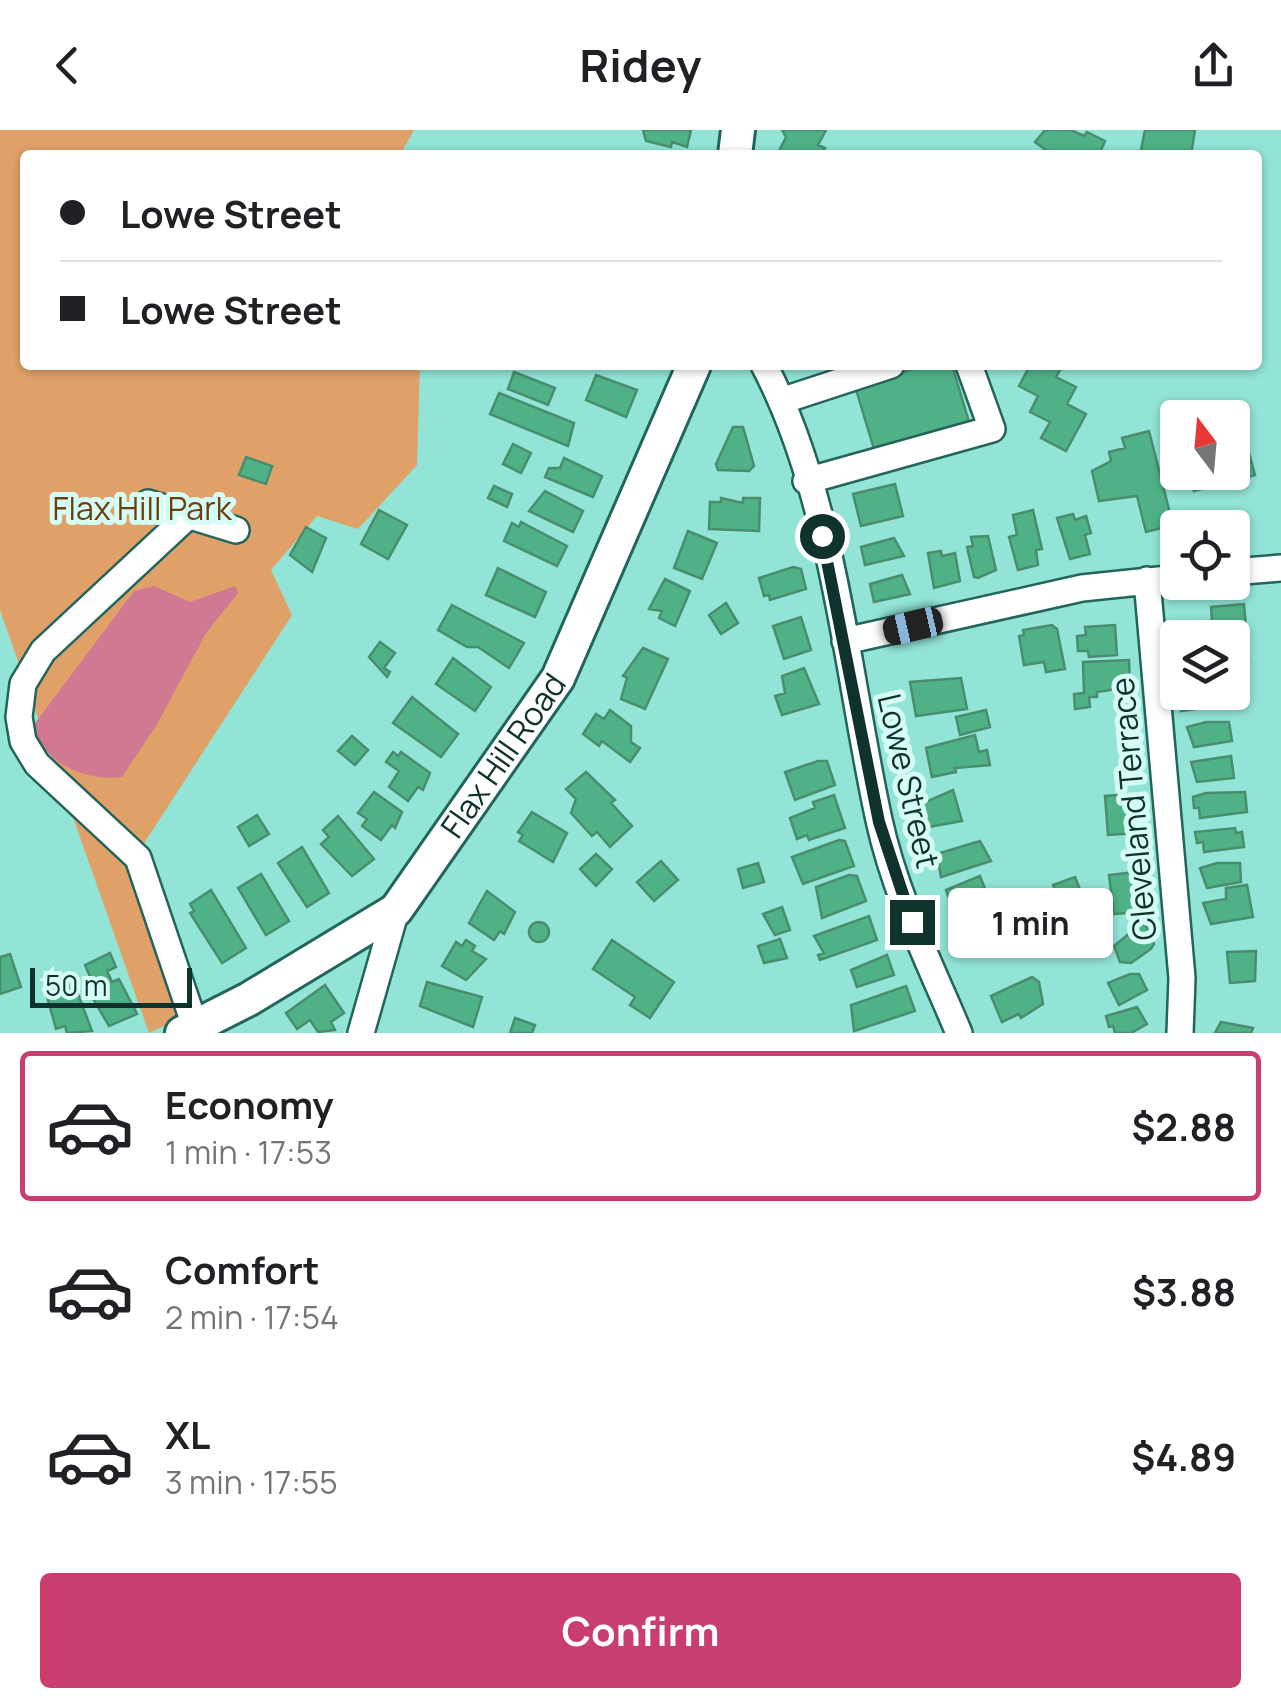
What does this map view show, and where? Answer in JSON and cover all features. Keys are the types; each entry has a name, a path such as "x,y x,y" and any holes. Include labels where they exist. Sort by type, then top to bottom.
{"main road":[{"name":"Flax Hill Road","path":"188,1030 396,910 558,678 692,370"}],"street":[{"name":"Lowe Street","path":"767,370 782,400 806,481 845,641 889,858 959,1033"},
{"path":"782,400 875,370"},
{"path":"806,481 992,428 971,370"},
{"path":"148,503 236,530"},
{"path":"188,1030 138,858 37,764 23,741 19,717 24,684 43,651 189,515"},
{"path":"1250,571 1281,568"},
{"path":"845,641 1082,588 1160,579"},
{"name":"Cleveland Terrace","path":"1147,580 1182,978 1180,1033"},
{"path":"361,1033 396,910"}],"green space":[{"name":"Flax Hill Park","path":"0,130 414,130 403,150 20,150 20,370 420,370 417,465 358,529 317,516 271,570 292,615 141,848 188,1015 149,1033 0,610"}],"shaded area":[{"path":"154,586 190,602 235,586 238,593 206,633 156,726 122,777 81,773 56,760 38,739 33,726 134,591"}],"building":[{"path":"643,130 691,130 687,147 672,142 671,147 646,141"},
{"path":"782,130 826,130 818,145 824,150 780,150 786,137"},
{"path":"1045,130 1071,130 1084,136 1087,132 1105,141 1101,150 1046,150 1035,142"},
{"path":"1145,130 1195,130 1192,150 1141,150"},
{"path":"910,370 953,370 969,422 874,449 855,386"},
{"path":"1027,370 1060,370 1056,377 1076,387 1067,404 1086,414 1066,451 1041,438 1050,422 1030,412 1038,396 1019,386"},
{"path":"514,372 555,388 548,405 508,389"},
{"path":"596,375 637,390 626,417 586,400"},
{"path":"499,393 574,423 568,446 490,414"},
{"path":"733,427 743,427 754,466 749,471 718,470 716,464"},
{"path":"1149,431 1160,490 1164,490 1169,510 1160,510 1160,528 1146,532 1137,496 1099,501 1092,471 1111,461 1109,452 1125,448 1122,438"},
{"path":"513,444 531,453 521,473 503,464"},
{"path":"246,457 272,466 266,484 239,475"},
{"path":"564,458 602,476 593,497 545,477 549,468 560,468"},
{"path":"895,484 903,516 861,526 853,494"},
{"path":"494,486 512,494 507,507 488,498"},
{"path":"545,491 583,511 573,532 529,511"},
{"path":"721,498 743,503 743,498 760,498 759,531 709,529 710,502 721,502"},
{"path":"379,510 407,525 388,559 361,544"},
{"path":"1033,510 1042,549 1036,550 1038,565 1018,570 1009,537 1017,535 1013,515"},
{"path":"1073,514 1075,520 1086,516 1091,533 1085,535 1090,554 1070,559 1057,518"},
{"path":"521,522 567,546 557,566 504,541 512,523 519,527"},
{"path":"306,527 326,538 312,572 290,555"},
{"path":"688,531 717,543 702,579 674,568"},
{"path":"988,536 996,570 974,577 967,547 973,546 971,537"},
{"path":"894,538 904,556 865,565 861,547"},
{"path":"941,551 942,556 955,553 960,581 934,588 928,553"},
{"path":"793,567 801,569 806,589 770,600 769,595 764,596 759,578"},
{"path":"498,568 546,592 535,617 486,595"},
{"path":"902,575 910,594 874,602 870,584"},
{"path":"665,579 690,591 675,626 659,618 662,611 649,609"},
{"path":"726,603 738,623 721,634 709,615"},
{"path":"1244,604 1245,620 1212,620 1211,607"},
{"path":"452,605 524,643 509,668 478,647 467,647 438,630"},
{"path":"801,617 811,650 784,659 773,626"},
{"path":"1052,625 1057,629 1065,669 1046,672 1044,662 1024,665 1019,636 1024,635 1023,630"},
{"path":"1115,625 1117,655 1089,657 1088,651 1078,651 1077,636 1086,635 1085,627"},
{"path":"380,642 395,653 384,668 390,672 387,677 369,657"},
{"path":"643,648 668,659 645,709 621,699 627,678 623,676"},
{"path":"453,658 491,687 475,711 436,684"},
{"path":"1129,660 1130,687 1097,692 1097,697 1089,697 1090,707 1075,709 1074,694 1084,693 1083,662"},
{"path":"804,668 819,704 782,715 775,696 785,693 782,676"},
{"path":"961,678 967,709 916,716 910,682"},
{"path":"412,697 458,734 441,757 393,723"},
{"path":"610,710 631,726 631,742 640,748 630,762 602,741 599,746 583,734 596,714 604,719"},
{"path":"986,710 990,727 960,735 956,717"},
{"path":"1229,722 1232,741 1194,747 1187,727"},
{"path":"975,735 979,752 987,750 990,765 955,768 956,772 932,777 926,748"},
{"path":"352,736 368,750 355,765 338,751"},
{"path":"393,752 398,756 401,752 430,773 423,790 418,787 408,801 389,787 399,771 386,762"},
{"path":"1231,756 1234,778 1197,782 1191,762"},
{"path":"827,761 835,785 795,800 785,772"},
{"path":"586,772 615,800 611,803 632,826 610,847 597,832 592,836 571,813 576,799 566,789"},
{"path":"953,790 962,821 923,828 919,805"},
{"path":"374,792 402,812 395,828 392,825 381,840 362,826 367,819 358,813"},
{"path":"1245,792 1247,812 1200,818 1199,808 1194,808 1193,797"},
{"path":"1132,794 1135,833 1108,835 1105,796"},
{"path":"834,795 845,828 809,840 807,835 797,839 790,818 815,808 813,802"},
{"path":"532,812 567,833 553,862 519,841 523,835 518,832"},
{"path":"257,815 269,834 249,846 238,827"},
{"path":"338,816 374,859 352,876 321,844 329,837 323,830"},
{"path":"1235,828 1236,833 1242,832 1244,847 1204,852 1203,842 1197,843 1195,832"},
{"path":"845,841 854,866 803,884 792,857"},
{"path":"980,841 991,861 941,877 937,854"},
{"path":"302,847 329,893 307,907 278,863"},
{"path":"596,854 612,869 596,886 580,869"},
{"path":"661,861 678,880 654,901 637,882"},
{"path":"758,863 764,882 743,888 738,869"},
{"path":"1240,863 1241,882 1207,888 1200,868"},
{"path":"1136,872 1140,912 1114,914 1109,875"},
{"path":"261,874 289,921 266,935 238,888"},
{"path":"849,875 857,876 866,901 822,918 816,887"},
{"path":"980,876 989,899 953,910 946,890"},
{"path":"1075,877 1089,912 1066,921 1053,885"},
{"path":"1247,885 1253,917 1211,924 1203,903 1226,899 1226,888"},
{"path":"211,890 246,948 222,963 190,913 194,911 190,904"},
{"path":"487,891 515,912 504,934 500,931 494,940 469,923"},
{"path":"782,907 790,930 775,935 763,914"},
{"path":"998,913 1006,932 967,946 964,926"},
{"path":"869,916 877,940 820,960 818,955 824,953 814,936"},
{"path":"535,922 543,922 549,932 543,942 535,942 529,936 529,928"},
{"path":"1141,924 1147,927 1154,944 1131,963 1120,962 1114,946"},
{"path":"780,939 787,958 764,963 758,946"},
{"path":"466,940 475,946 472,951 486,959 466,980 442,966 456,942 462,946"},
{"path":"612,940 674,982 650,1018 630,1005 635,997 593,969"},
{"path":"1256,951 1255,981 1230,983 1227,952"},
{"path":"110,953 116,967 107,971 112,982 119,979 137,1014 109,1026 88,990 95,988 85,965"},
{"path":"10,954 21,987 0,994 0,957"},
{"path":"887,955 894,975 857,987 851,970"},
{"path":"1139,974 1147,990 1119,1005 1108,983"},
{"path":"1032,977 1039,982 1043,1004 1021,1018 1019,1014 1002,1022 991,996"},
{"path":"67,981 70,988 75,986 92,1031 67,1033 65,1026 56,1029 45,989"},
{"path":"427,982 482,997 473,1027 420,1006"},
{"path":"325,985 344,1013 331,1022 335,1030 318,1032 310,1020 297,1029 286,1013"},
{"path":"906,986 915,1011 854,1031 851,1005"},
{"path":"1137,1007 1147,1024 1131,1033 1115,1033 1113,1026 1109,1027 1106,1016"},
{"path":"515,1018 535,1025 532,1033 510,1033"},
{"path":"1221,1022 1253,1028 1251,1033 1215,1033"}],"route":[{"path":"822,536 879,822 912,922"}]}
